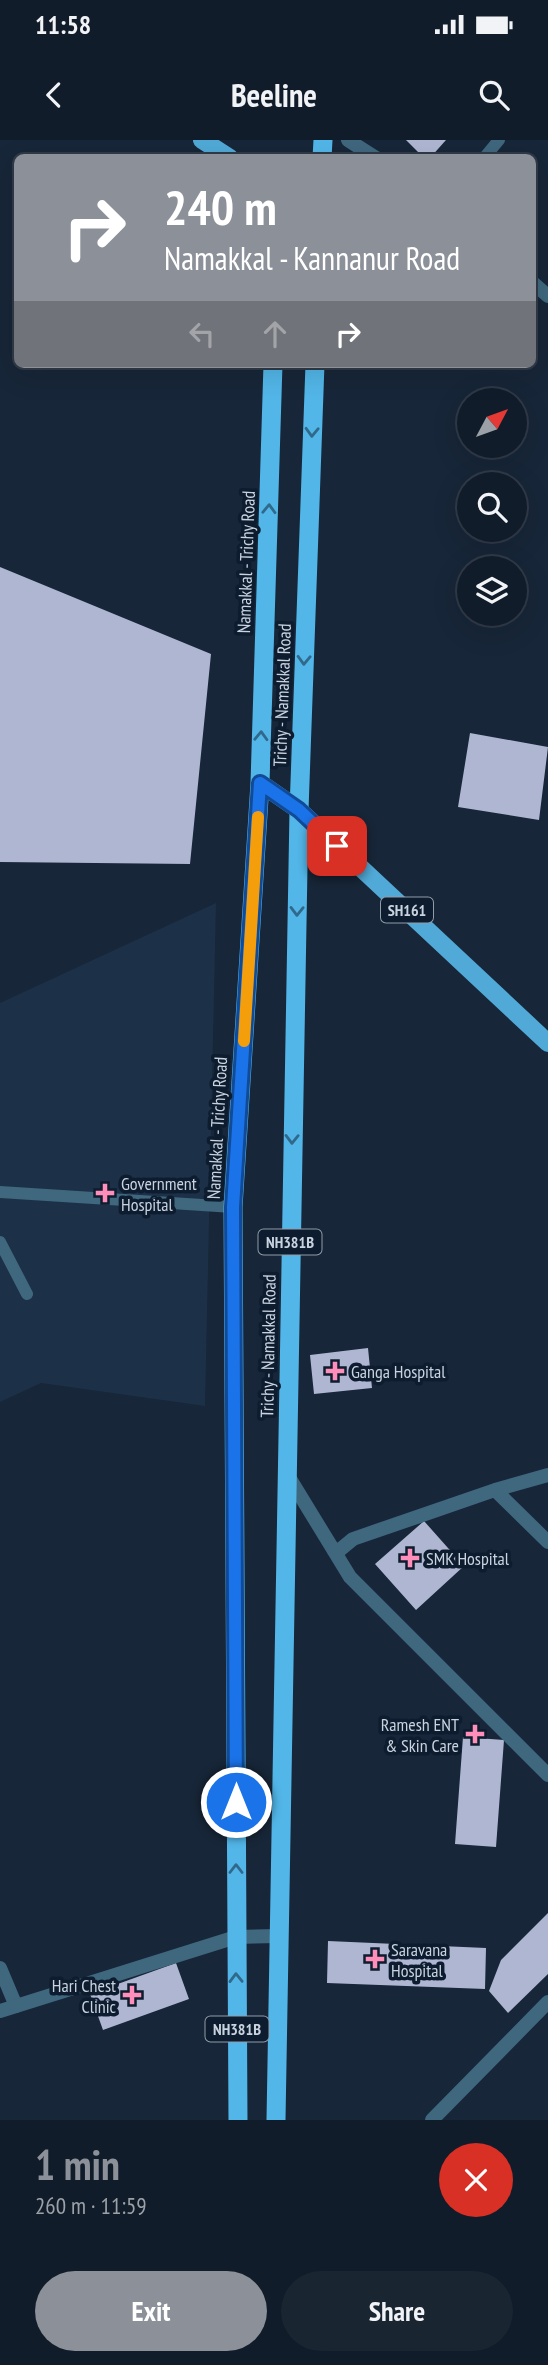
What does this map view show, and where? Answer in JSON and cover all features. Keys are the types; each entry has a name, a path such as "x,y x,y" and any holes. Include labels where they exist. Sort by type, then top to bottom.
{"highway":[{"name":"Namakkal - Trichy Road","path":"236,1937 233,1207 260,783 273,368"},
{"name":"Trichy - Namakkal Road","path":"276,2120 299,810 314,368"},
{"name":"NH381B","path":"236,1937 238,2120"}],"main road":[{"path":"202,140 224,154"},
{"name":"SH161","path":"260,783 299,810 548,1043"}],"street":[{"path":"348,140 370,154"},
{"path":"286,1473 350,1577 548,1775"},
{"path":"334,1551 336,1553 353,1539 495,1490 548,1475"},
{"path":"495,1490 548,1542"},
{"path":"0,2011 236,1937 278,1936"},
{"path":"0,1968 16,2006"},
{"path":"441,2117 548,2002"}],"lane":[{"path":"487,154 499,140"},
{"path":"0,1192 233,1207"},
{"path":"0,1242 27,1294"}],"shaded area":[{"name":"Government Hospital","path":"216,903 205,1406 41,1383 0,1402 0,1003"}],"building":[{"path":"406,140 446,140 434,154 420,154"},
{"path":"0,567 211,654 190,864 0,862"},
{"path":"470,733 548,747 539,820 458,807"},
{"path":"368,1348 372,1388 314,1394 310,1355"},
{"path":"424,1521 464,1566 416,1610 375,1564"},
{"path":"463,1737 504,1740 496,1847 455,1844"},
{"path":"548,1913 548,1974 508,2013 489,1991 501,1960"},
{"path":"328,1941 486,1948 485,1989 327,1983"},
{"path":"176,1963 189,1999 103,2030 90,1994"}],"slow traffic":[{"path":"244,1041 258,817"}],"place":[{"name":"Government Hospital","path":"105,1193"},
{"name":"Ganga Hospital","path":"335,1371"},
{"name":"SMK Hospital","path":"410,1558"},
{"name":"Ramesh ENT & Skin Care","path":"475,1734"},
{"name":"Saravana Hospital","path":"375,1959"},
{"name":"Hari Chest Clinic","path":"132,1995"}],"route":[{"path":"236,1802 233,1207 260,783 299,810 337,846"}]}
